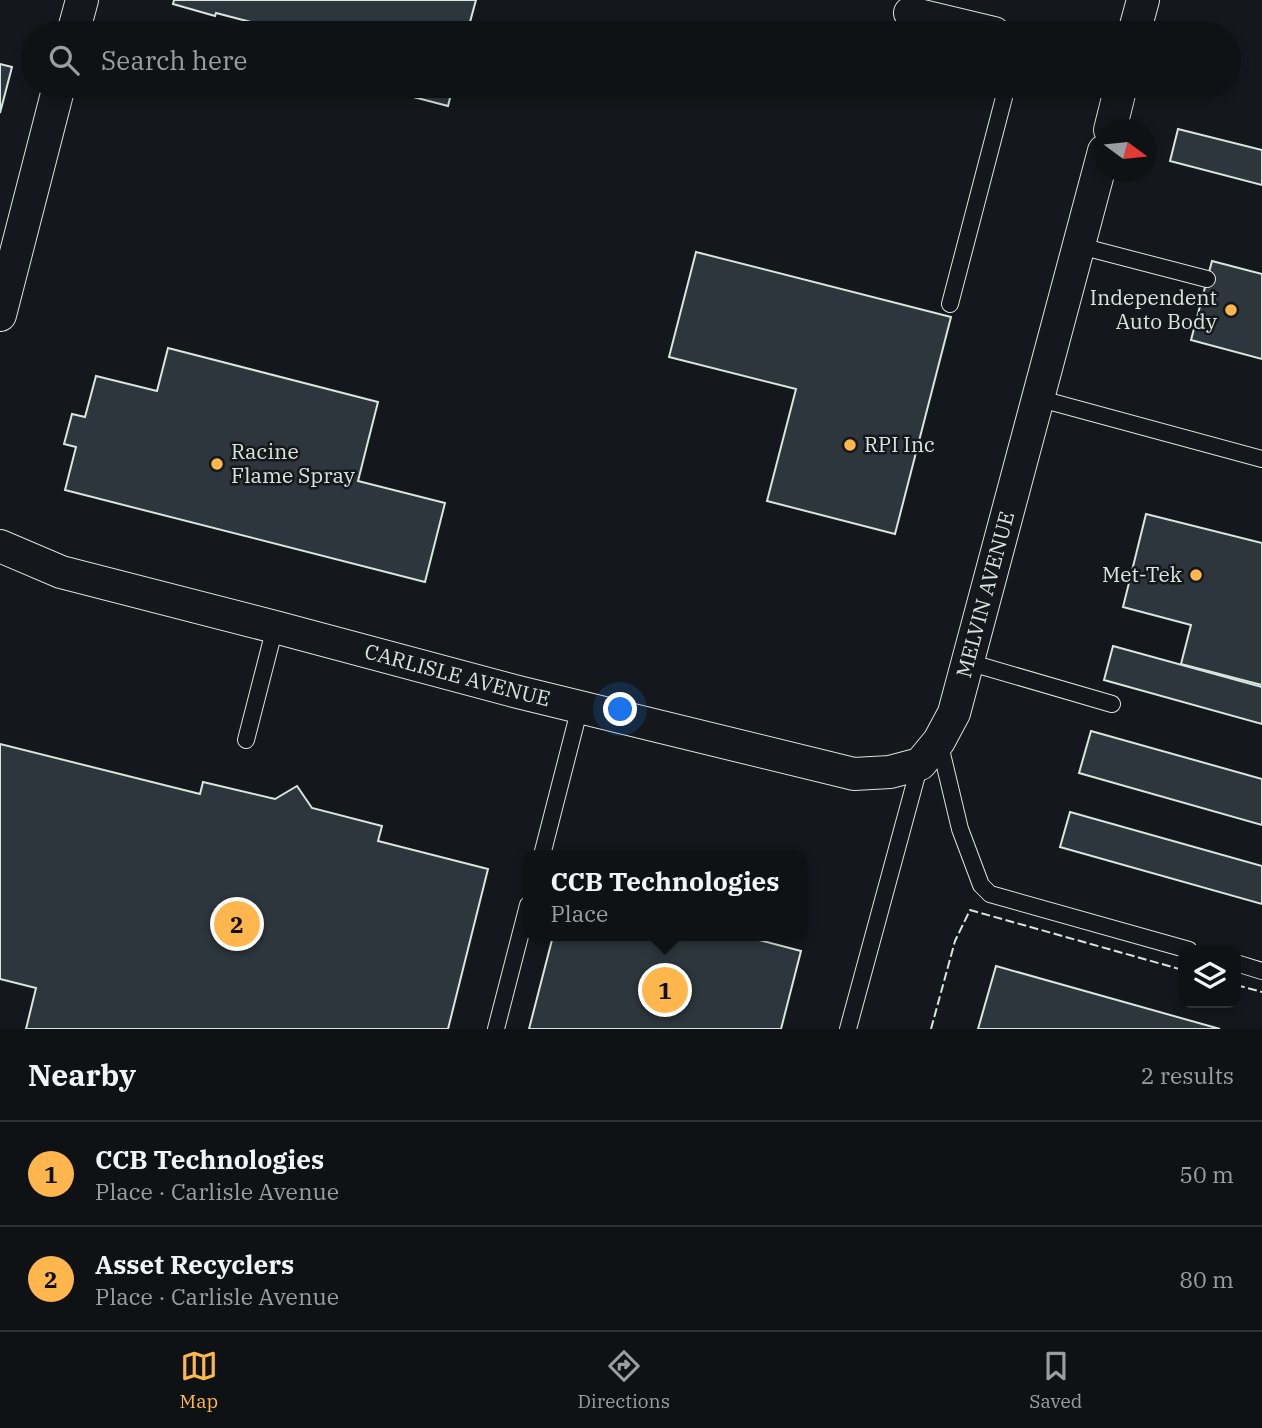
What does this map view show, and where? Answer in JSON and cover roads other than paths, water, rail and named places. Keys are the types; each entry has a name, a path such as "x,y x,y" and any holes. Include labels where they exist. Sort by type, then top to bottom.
{"street":[{"path":"76,21 82,0"},
{"path":"1137,21 1143,0"},
{"path":"910,13 944,21"},
{"path":"0,315 56,98"},
{"path":"1113,119 1118,98"},
{"name":"MELVIN AVENUE","path":"930,752 954,713 1096,182"},
{"name":"CARLISLE AVENUE","path":"0,546 61,572 580,707 854,774 890,772 930,752"}],"lane":[{"path":"950,304 1004,98"},
{"path":"1080,246 1207,279"},
{"path":"1037,398 1262,458"},
{"path":"246,740 275,627"},
{"path":"968,662 1112,704"},
{"path":"543,850 580,707"},
{"path":"930,752 981,885 990,894 1178,947"},
{"name":"MELVIN AVENUE","path":"848,1029 930,752"},
{"path":"496,1029 523,924"},
{"path":"1241,965 1262,971"}],"place":[{"name":"Independent Auto Body","path":"1231,310"},
{"name":"RPI Inc","path":"850,445"},
{"name":"Racine Flame Spray","path":"217,464"},
{"name":"Met-Tek","path":"1196,575"},
{"name":"Asset Recyclers","path":"237,924"},
{"name":"CCB Technologies","path":"665,990"}]}
